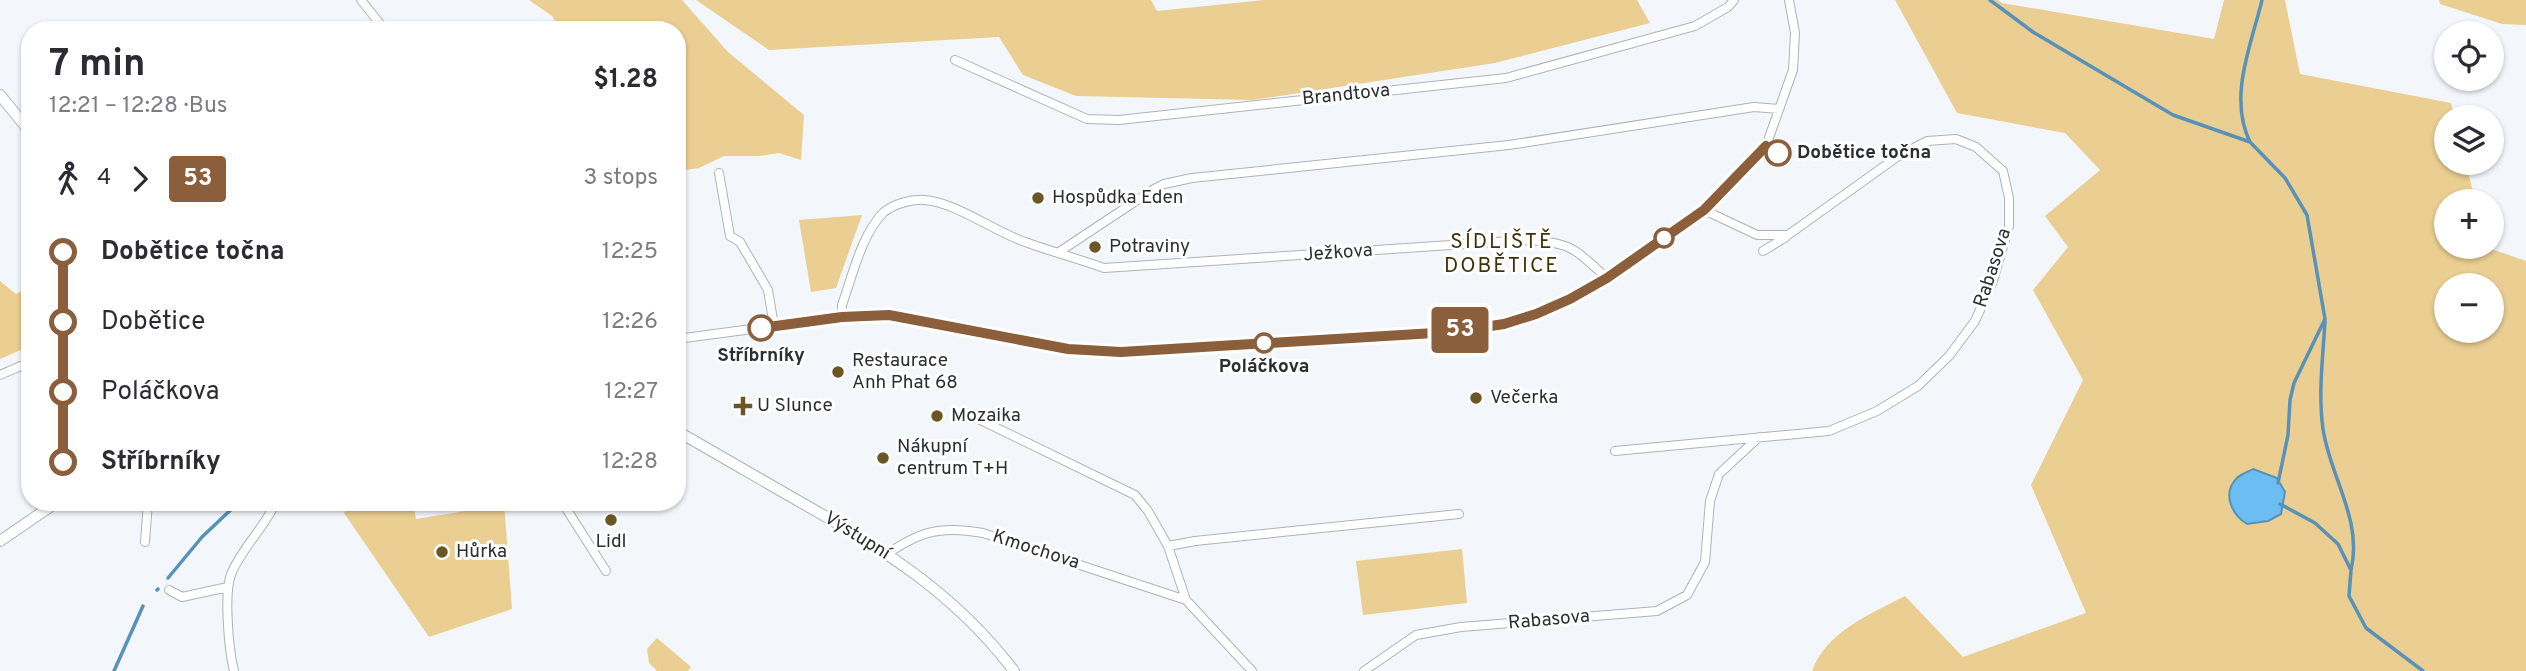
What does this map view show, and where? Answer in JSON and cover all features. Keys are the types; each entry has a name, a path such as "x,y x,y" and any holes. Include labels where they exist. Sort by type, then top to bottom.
{"street":[{"path":"361,0 378,21"},
{"name":"Brandtova","path":"955,60 1087,119 1119,120 1506,78 1695,26 1728,7 1734,0"},
{"path":"686,338 842,317 889,315 1068,349 1121,352 1440,332 1491,326 1536,314 1607,278 1704,210 1766,146 1793,70 1795,33 1789,0"},
{"path":"0,95 21,121"},
{"path":"842,317 842,305 870,230 886,210 910,200 926,200 956,210 1026,243 1059,252 1164,184 1192,178 1509,145 1754,107 1779,109"},
{"name":"Rabasova","path":"1615,452 1829,431 1877,411 1918,386 1950,356 1975,321 1993,281 2009,226 2009,198 2003,171 1976,147 1956,139 1927,141 1897,157 1763,251"},
{"path":"1766,146 1781,154"},
{"path":"719,173 730,236 740,242 768,290 774,326"},
{"path":"1704,210 1757,235 1788,235"},
{"name":"Ježkova","path":"1059,252 1104,268 1527,240 1557,242 1574,248 1607,278"},
{"path":"0,375 21,366"},
{"name":"Kmochova","path":"966,413 1135,495 1148,511 1168,546 1186,600 1252,671"},
{"name":"Výstupní","path":"686,436 850,530 929,583 964,613 1014,671"},
{"name":"Rabasova","path":"1364,671 1416,635 1461,627 1657,611 1687,595 1704,562 1710,501 1719,474 1759,437"},
{"path":"0,541 44,511"},
{"path":"145,542 147,511"},
{"path":"234,671 229,642 228,587 231,573 272,511"},
{"path":"568,511 606,571"},
{"path":"1168,546 1459,514"},
{"name":"Kmochova","path":"887,554 903,543 939,530 954,528 984,533 1186,600"},
{"path":"169,590 182,597 228,587"}],"shaded area":[{"path":"529,0 682,0 728,52 804,115 801,160 779,153 724,156 699,168 686,170 686,21 555,21"},
{"path":"696,0 1151,0 1157,11 1264,0 1637,0 1650,23 1495,63 1253,100 1076,96 1023,75 999,37 769,50"},
{"path":"1895,0 1998,0 2002,3 2214,39 2224,0 2285,0 2300,74 2451,103 2434,105 2434,175 2469,175 2472,189 2434,189 2434,259 2504,259 2504,253 2526,261 2526,671 1812,671 1828,645 1839,635 1905,596 1963,657 2086,613 2031,485 2083,380 2033,290 2068,247 2045,216 2100,170 2065,133 1957,113","holes":["2285,492 2281,514 2238,518 2230,506 2229,493"]},
{"path":"2439,0 2526,0 2526,25 2504,24 2504,21 2493,21 2440,4"},
{"path":"862,215 836,288 811,292 799,220"},
{"path":"0,281 16,294 21,291 21,350 0,359"},
{"path":"415,511 416,519 465,511 505,511 512,609 429,637 344,513"},
{"path":"1462,549 1467,603 1363,615 1356,561"},
{"path":"657,638 691,667 688,671 657,671 649,663 647,649"}],"water":[{"path":"2253,469 2277,478 2285,492 2281,514 2268,521 2247,524 2233,509 2229,497 2232,484 2237,478"}],"waterway":[{"path":"1990,0 2033,32 2173,115 2250,142 2285,178 2307,215 2325,319 2294,383 2288,435 2278,483"},
{"path":"2250,142 2244,125 2241,89 2262,0"},
{"path":"2325,321 2321,375 2323,429 2353,534 2351,570"},
{"path":"2280,504 2315,523 2338,544 2351,570 2349,596 2366,628 2423,671"},
{"path":"168,578 202,537 229,511"},
{"path":"114,671 143,606"}],"bus line":[{"name":"53","path":"761,328 842,317 889,315 1068,349 1121,352 1451,332 1504,324 1570,299 1607,278 1704,210 1766,146 1778,153"}],"place":[{"name":"Dobětice točna","path":"1778,153"},
{"name":"Hospůdka Eden","path":"1038,198"},
{"name":"Potraviny","path":"1095,247"},
{"name":"Stříbrníky","path":"761,328"},
{"name":"Poláčkova","path":"1264,343"},
{"name":"Restaurace Anh Phat 68","path":"838,372"},
{"name":"Večerka","path":"1476,398"},
{"name":"U Slunce","path":"743,406"},
{"name":"Mozaika","path":"937,416"},
{"name":"Nákupní centrum T+H","path":"883,458"},
{"name":"Lidl","path":"611,520"},
{"name":"Hůrka","path":"442,552"}],"district":[{"name":"SÍDLIŠTĚ DOBĚTICE","path":"1502,254"}]}
